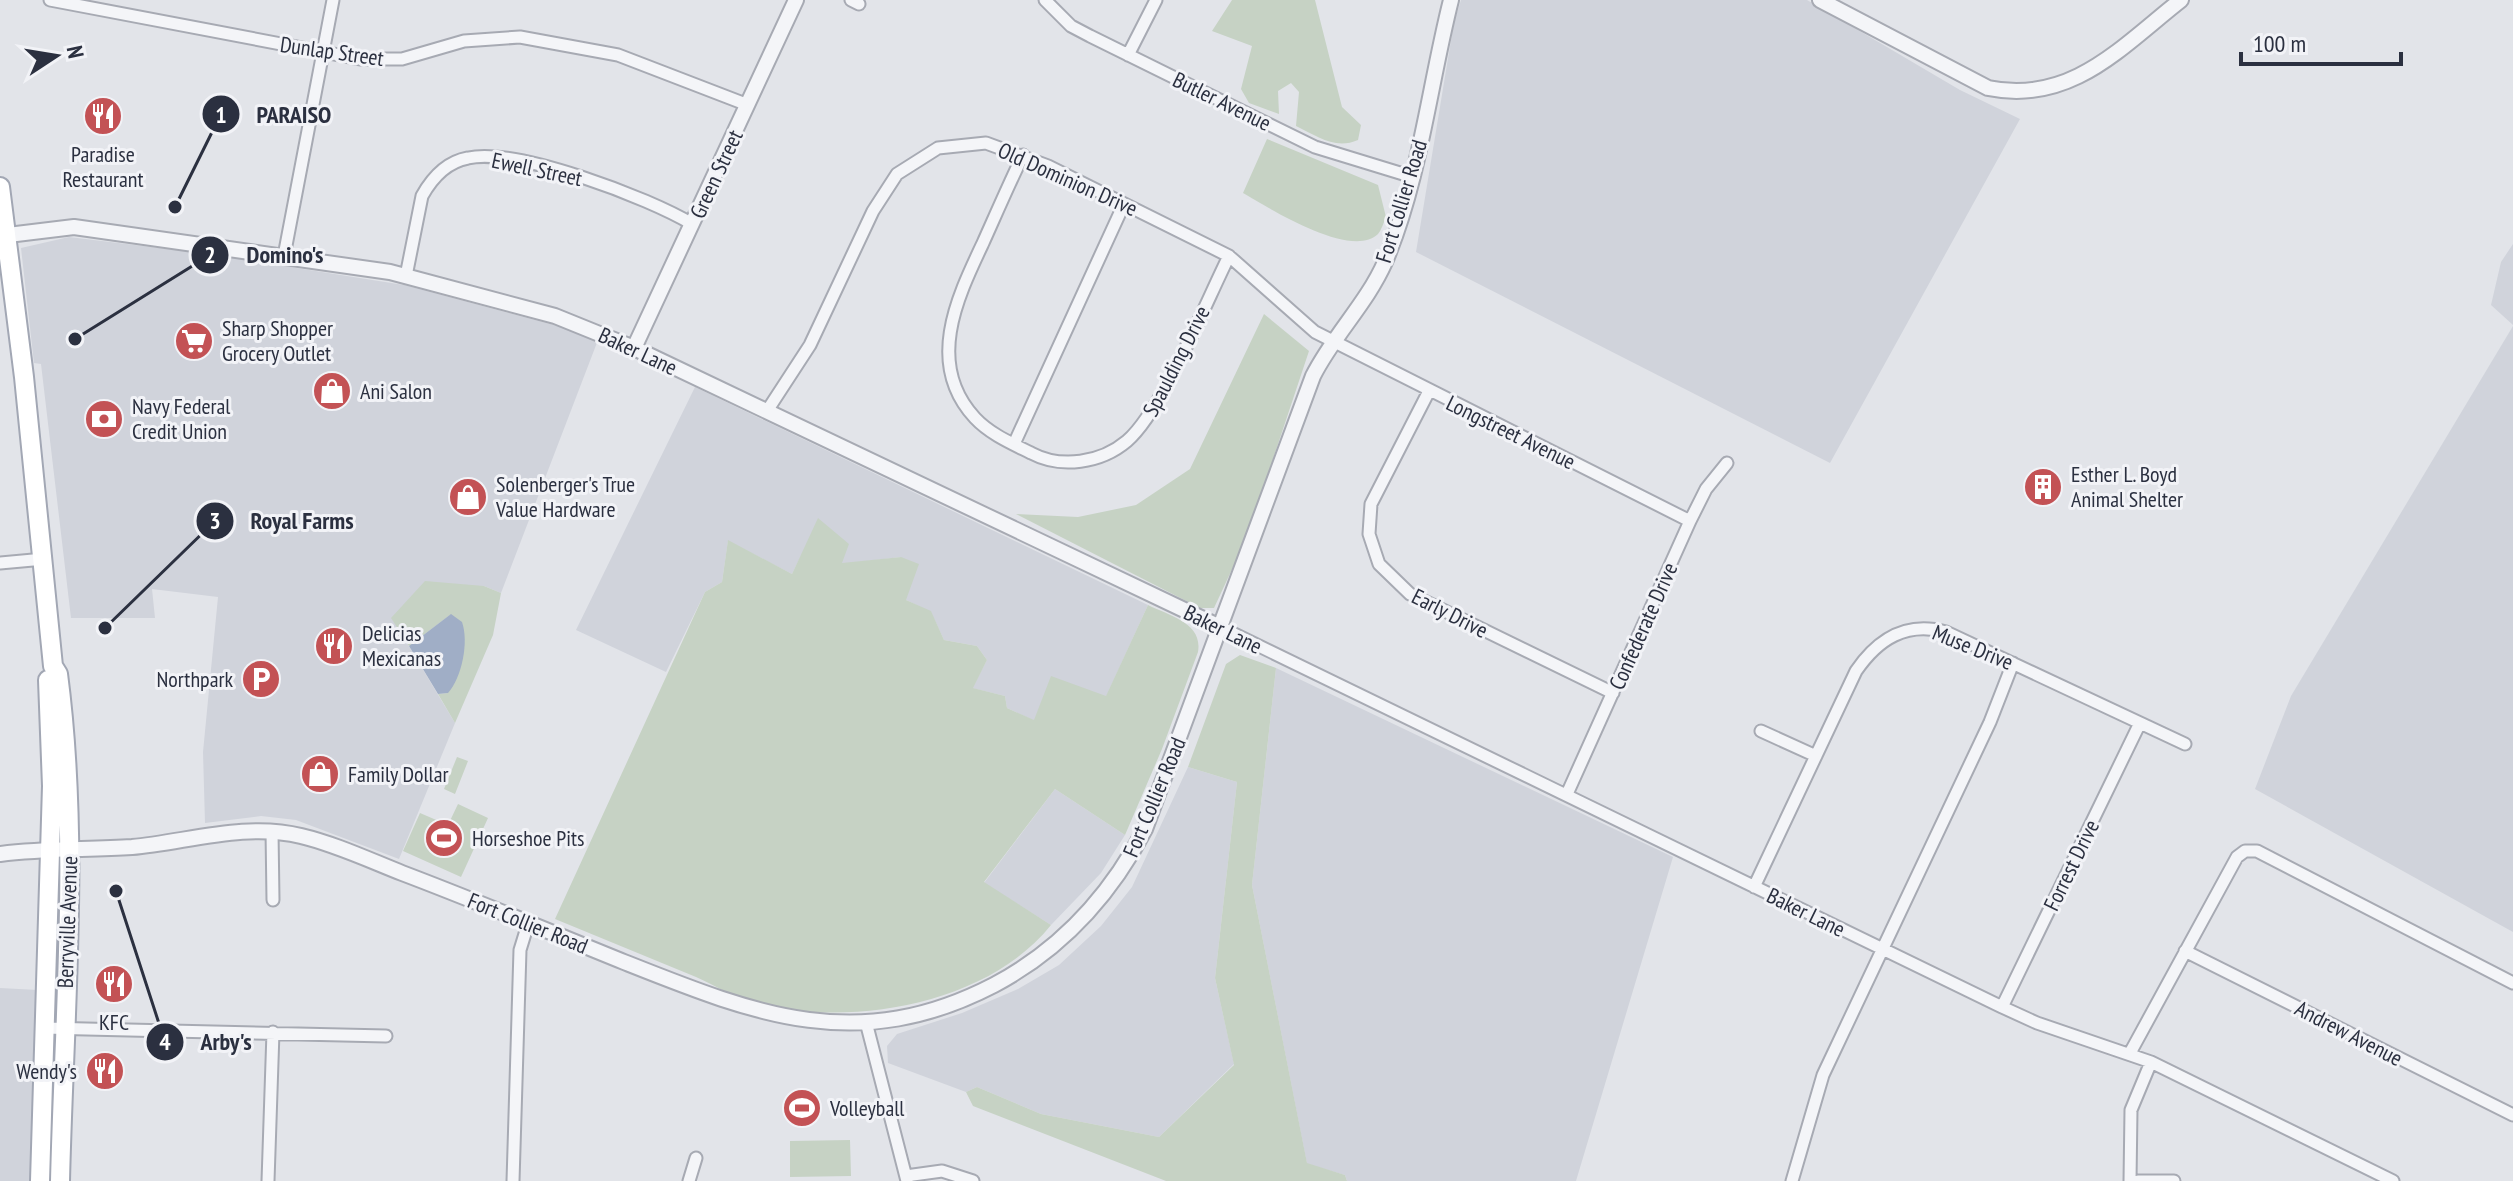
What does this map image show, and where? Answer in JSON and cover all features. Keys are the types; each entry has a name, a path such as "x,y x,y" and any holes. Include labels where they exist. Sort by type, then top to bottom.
{"main road":[{"name":"Berryville Avenue","path":"0,187 8,235 7,290 44,559 53,666 48,676 60,850 64,1028 60,1181"},
{"name":"Berryville Avenue","path":"40,1181 44,1028 60,850"}],"street":[{"name":"Dunlap Street","path":"50,0 360,59 402,59 464,41 520,37 618,55 697,82 748,105"},
{"path":"284,256 333,0"},
{"name":"Green Street","path":"634,348 796,0"},
{"name":"Butler Avenue","path":"1045,0 1071,26 1315,147 1413,177"},
{"path":"1128,55 1156,0"},
{"name":"Fort Collier Road","path":"0,854 172,843 272,831 320,842 745,1009 813,1021 866,1022 937,1008 988,988 1052,947 1097,903 1121,872 1151,817 1305,396 1332,342 1368,293 1384,264 1413,177 1451,0"},
{"path":"1820,0 1988,88 2019,93 2054,88 2089,72 2181,0"},
{"name":"Old Dominion Drive","path":"767,411 810,345 873,211 897,174 923,155 954,144 986,143 1023,155 1229,256 1249,270 1296,318 1332,342"},
{"name":"Spaulding Drive","path":"1023,155 955,302 948,332 950,367 967,408 987,429 1037,456 1070,462 1101,457 1125,443 1152,410 1229,256"},
{"name":"Ewell Street","path":"406,276 422,196 443,169 468,157 501,159 573,174 692,224"},
{"path":"1014,444 1124,204"},
{"name":"Baker Lane","path":"8,235 74,227 284,256 406,276 555,316 634,348 1220,627 2002,1007 2037,1023 2151,1062 2393,1181"},
{"name":"Longstreet Avenue","path":"1332,342 1690,521"},
{"name":"Early Drive","path":"1429,391 1371,504 1369,534 1379,564 1410,594 1613,693"},
{"name":"Confederate Drive","path":"1567,794 1690,521 1706,489 1727,463"},
{"path":"0,563 44,559"},
{"name":"Muse Drive","path":"1754,887 1856,671 1875,647 1895,633 1933,628 2185,744"},
{"path":"1792,1181 1821,1081 1990,722 2013,663"},
{"name":"Forrest Drive","path":"2002,1007 2140,723"},
{"path":"1761,731 1816,756"},
{"path":"272,831 273,900"},
{"path":"2130,1053 2237,857 2245,851 2257,851 2513,983"},
{"path":"513,1181 520,950 528,924"},
{"name":"Andrew Avenue","path":"2185,951 2513,1115"},
{"path":"866,1022 907,1179 942,1171 973,1181"},
{"path":"44,1028 386,1036"},
{"path":"268,1181 273,1032"},
{"path":"2130,1181 2131,1110 2151,1062"},
{"path":"689,1181 696,1158"},
{"path":"2138,1181 2174,1181"}],"shaded area":[{"path":"1461,0 1807,0 1960,90 2020,119 1830,463 1416,252 1454,22"},
{"path":"69,237 209,254 404,285 565,328 598,340 501,593 484,586 392,618 455,723 399,859 296,820 261,816 205,823 203,752 218,597 152,589 155,618 71,618 41,364 34,363 21,248"},
{"path":"2513,244 2513,325 2491,305 2501,262"},
{"path":"2513,326 2513,932 2255,789 2291,696"},
{"path":"695,387 1148,605 1106,697 1035,721 1007,708 1005,696 972,688 987,660 977,646 944,640 931,612 906,600 901,557 842,564 819,519 792,574 728,541 722,582 705,592 666,672 576,630"},
{"path":"1276,668 1673,857 1576,1181 1347,1181 1345,1175 1307,1164 1252,885"},
{"path":"1188,767 1237,782 1215,978 1234,1064 1159,1137 1041,1114 977,1087 966,1092 888,1063 887,1046 897,1034 962,1013 1018,989 1059,965 1101,926 1132,887"},
{"path":"1055,789 1125,835 1101,873 1051,925 984,883"},
{"path":"0,988 38,990 33,1181 0,1181"}],"green space":[{"path":"1232,0 1315,0 1342,107 1361,125 1358,140 1334,143 1296,126 1299,92 1291,83 1278,91 1279,114 1249,103 1241,89 1252,46 1212,31"},
{"path":"1267,139 1378,185 1386,217 1378,234 1366,240 1349,241 1330,236 1310,229 1243,193"},
{"path":"1264,314 1309,351 1247,537 1214,608 1200,608 1016,514 1078,517 1136,505 1190,469"},
{"path":"818,518 849,544 842,563 901,557 919,564 906,600 931,611 944,640 977,646 987,660 973,688 1005,696 1007,708 1034,720 1051,676 1106,696 1148,605 1190,627 1198,642 1198,652 1162,749 1125,835 1055,789 984,882 1051,925 1024,952 992,974 956,991 916,1003 876,1010 795,1010 750,1002 555,919 705,592 722,582 728,540 792,574"},
{"path":"425,581 484,586 501,593 493,635 455,723 438,694 448,693 450,615 409,646 391,618"},
{"path":"1240,655 1276,668 1252,885 1307,1163 1345,1175 1347,1181 1166,1181 973,1106 966,1092 977,1087 1041,1114 1159,1137 1234,1065 1215,978 1237,782 1188,767 1226,664"},
{"path":"457,757 468,761 455,794 444,789"},
{"name":"Horseshoe Pits","path":"458,804 488,818 461,877 403,851 420,813 448,825"},
{"name":"Volleyball","path":"817,1098 817,1117 787,1117 786,1099"},
{"path":"850,1140 851,1176 790,1177 790,1141"}],"water":[{"path":"451,614 462,622 465,639 463,659 448,693 438,694 409,646"}],"place":[{"name":"Paradise Restaurant","path":"103,116"},
{"name":"PARAISO","path":"175,207"},
{"name":"Domino's","path":"75,339"},
{"name":"Sharp Shopper Grocery Outlet","path":"194,341"},
{"name":"Ani Salon","path":"332,391"},
{"name":"Navy Federal Credit Union","path":"104,419"},
{"name":"Esther L. Boyd Animal Shelter","path":"2043,487"},
{"name":"Solenberger's True Value Hardware","path":"468,497"},
{"name":"Royal Farms","path":"105,628"},
{"name":"Delicias Mexicanas","path":"334,646"},
{"name":"Northpark","path":"261,679"},
{"name":"Family Dollar","path":"320,774"},
{"name":"Horseshoe Pits","path":"444,838"},
{"name":"Arby's","path":"116,891"},
{"name":"KFC","path":"114,984"},
{"name":"Wendy's","path":"105,1071"},
{"name":"Volleyball","path":"802,1108"}]}
